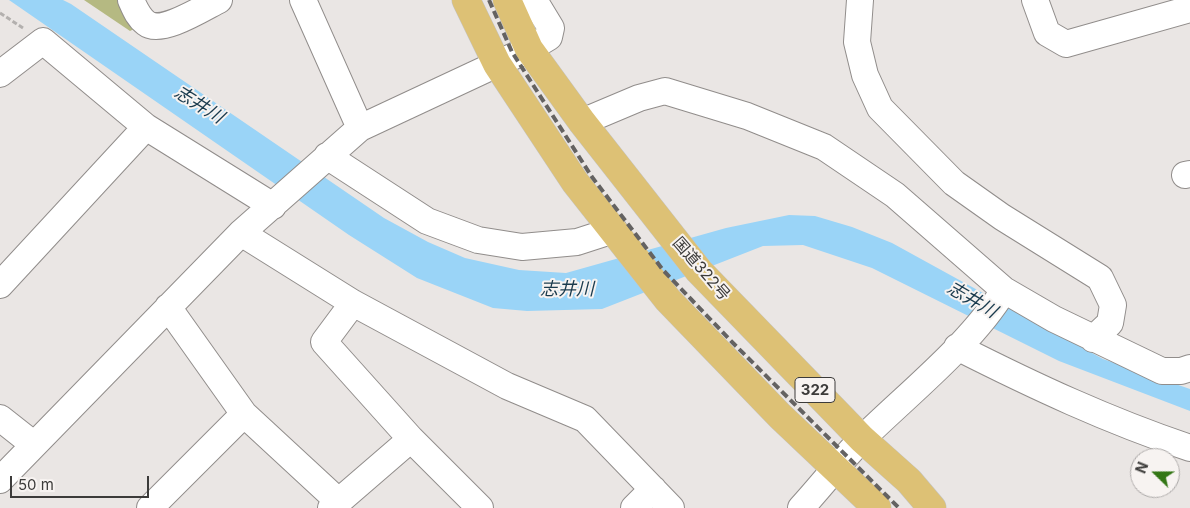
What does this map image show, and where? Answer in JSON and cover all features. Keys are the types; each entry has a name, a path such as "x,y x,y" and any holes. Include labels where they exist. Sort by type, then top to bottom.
{"highway":[{"name":"322","path":"466,0 497,64 574,182 632,252 668,300 708,343 835,470 877,508"},
{"name":"国道322号","path":"508,0 529,49 582,122 699,271 862,439 909,481 932,508"}],"street":[{"path":"132,0 138,16 148,25 163,27 219,0"},
{"path":"303,0 360,128"},
{"path":"0,480 33,444 241,233 360,128 529,49 548,37 551,28 534,0"},
{"path":"860,0 858,42 865,75 880,108 954,183 1002,217 1100,278 1113,305 1110,323 1093,338"},
{"path":"1035,0 1047,33 1066,44 1147,10 1190,9"},
{"path":"0,74 43,41 146,127 273,206"},
{"path":"582,122 639,98 666,91 747,116 824,147 908,206 1001,296 1054,319 1162,371 1181,371 1190,368"},
{"path":"0,285 146,127"},
{"path":"324,159 427,221 478,240 522,247 577,242 614,230"},
{"path":"241,233 353,303 507,386 586,419 671,508"},
{"path":"801,508 862,439 963,340 1001,296"},
{"path":"353,303 324,342 411,439 480,508"},
{"path":"168,307 244,414 334,504 411,439"},
{"path":"963,340 1051,394 1130,428 1190,448"},
{"path":"150,508 244,414"},
{"path":"0,418 33,444"},
{"path":"634,508 653,489"}],"path":[{"path":"0,13 43,41"}],"green space":[{"path":"84,0 121,0 134,29 130,31"}],"water":[{"name":"志井川","path":"9,0 63,0 71,4 384,218 428,242 465,258 519,270 566,273 726,228 789,215 815,216 852,227 892,243 1103,359 1190,389 1190,411 1059,361 872,268 803,245 763,246 602,309 527,311 493,308 417,278 349,235"}],"railway":[{"path":"489,0 512,52 592,177 663,270 733,343 899,508"}]}
